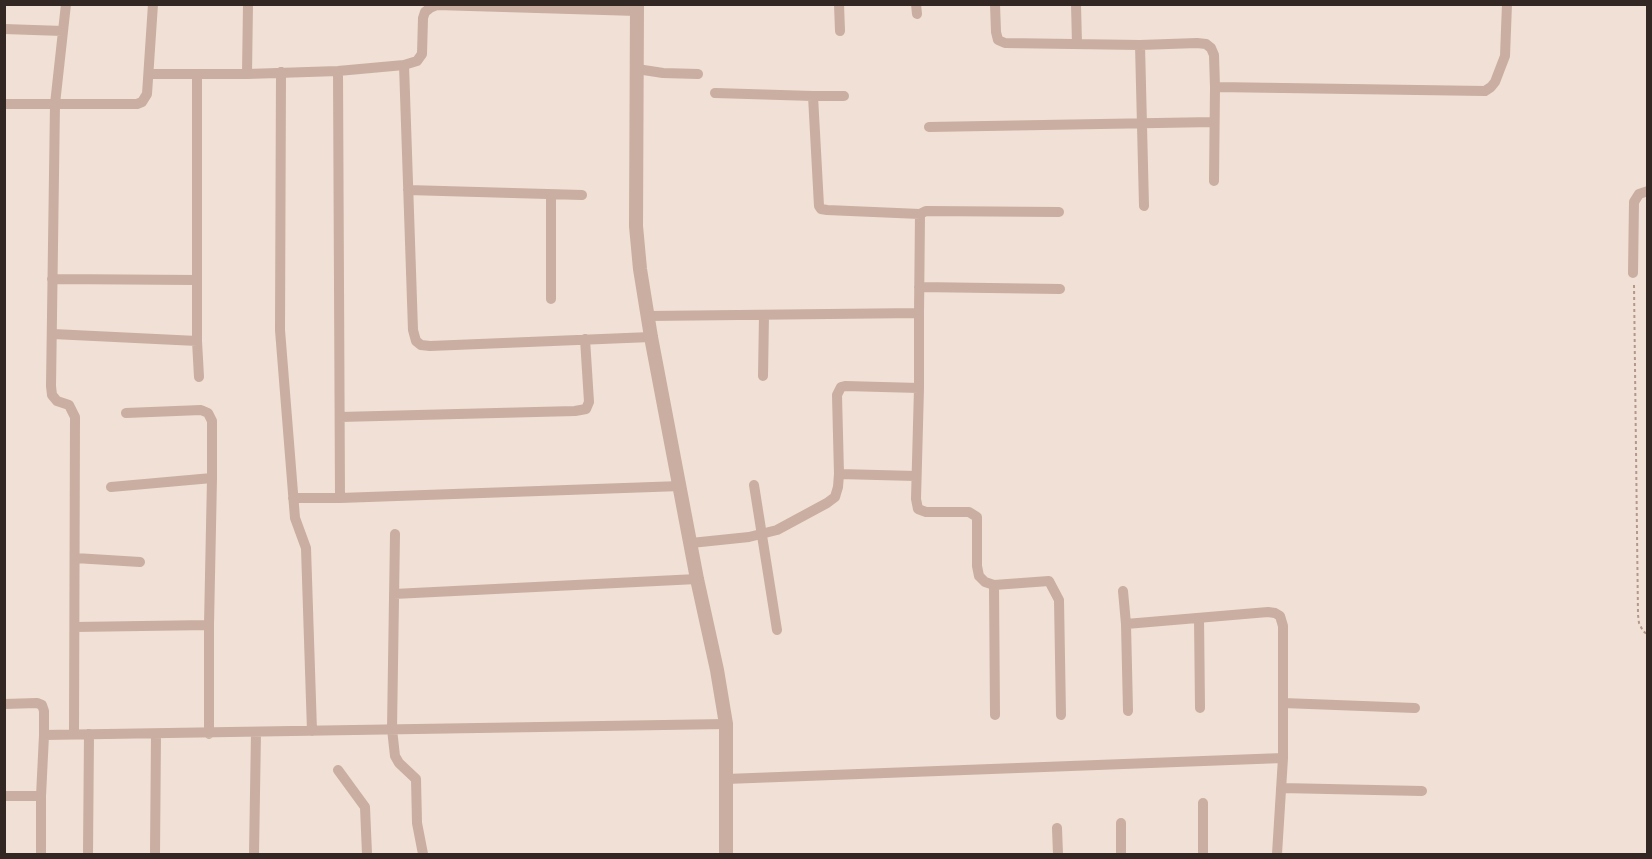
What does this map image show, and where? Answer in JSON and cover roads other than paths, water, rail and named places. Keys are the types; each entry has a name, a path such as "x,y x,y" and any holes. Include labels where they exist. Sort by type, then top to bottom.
{"street":[{"path":"66,4 55,104 52,395 57,401 69,405 75,417 74,734"},
{"path":"4,104 137,104 145,99 149,74 153,4"},
{"path":"247,74 248,4"},
{"path":"839,4 840,31"},
{"path":"995,4 998,40 1005,43 1206,44 1214,54 1214,182"},
{"path":"1076,4 1077,44"},
{"path":"1215,87 1485,91 1495,82 1505,56 1508,4"},
{"path":"149,74 338,71 404,65 417,61 422,54 423,18 430,6 637,8 636,226 640,269 651,337 726,724 726,855"},
{"path":"4,29 63,31"},
{"path":"1140,45 1140,123 1144,206"},
{"path":"404,65 413,330 416,341 421,345 430,346 651,337"},
{"path":"637,69 663,73 698,74"},
{"path":"338,71 340,498"},
{"path":"281,72 280,330 295,518 306,548 312,731"},
{"path":"197,75 197,341 200,377"},
{"path":"715,93 844,96"},
{"path":"813,96 821,209 920,214 927,211 1059,212"},
{"path":"929,127 1214,122"},
{"path":"408,190 582,195"},
{"path":"1633,273 1634,202 1639,194 1647,191"},
{"path":"550,195 551,299"},
{"path":"920,214 916,476 918,509 926,512 969,512 977,517 977,566 979,576 985,582 993,585 1049,581 1059,600 1061,716"},
{"path":"52,279 197,280"},
{"path":"919,287 1060,289"},
{"path":"648,316 919,313"},
{"path":"763,376 764,315"},
{"path":"53,334 197,341"},
{"path":"340,417 586,409 589,402 585,339"},
{"path":"692,543 762,535 791,524 835,497 839,474 838,390 845,386 919,388"},
{"path":"126,413 201,410 208,413 212,421 209,734"},
{"path":"839,474 916,476"},
{"path":"111,487 213,478"},
{"path":"754,485 777,630"},
{"path":"293,498 681,486"},
{"path":"395,534 392,729 395,756 416,779 417,823 423,855"},
{"path":"75,558 140,562"},
{"path":"394,594 697,579"},
{"path":"993,585 995,715"},
{"path":"1123,591 1128,711"},
{"path":"1126,624 1268,612 1280,616 1283,626 1283,758 1277,855"},
{"path":"1199,618 1200,708"},
{"path":"75,627 209,626"},
{"path":"4,704 37,703 42,705 44,735 40,855"},
{"path":"1283,703 1415,708"},
{"path":"44,735 726,724"},
{"path":"254,855 256,732"},
{"path":"88,855 89,734"},
{"path":"155,855 156,734"},
{"path":"726,778 1283,758"},
{"path":"338,770 365,807 367,855"},
{"path":"1281,788 1422,791"},
{"path":"4,796 41,796"},
{"path":"1203,803 1203,855"},
{"path":"1120,823 1121,855"},
{"path":"1057,828 1058,855"}]}
